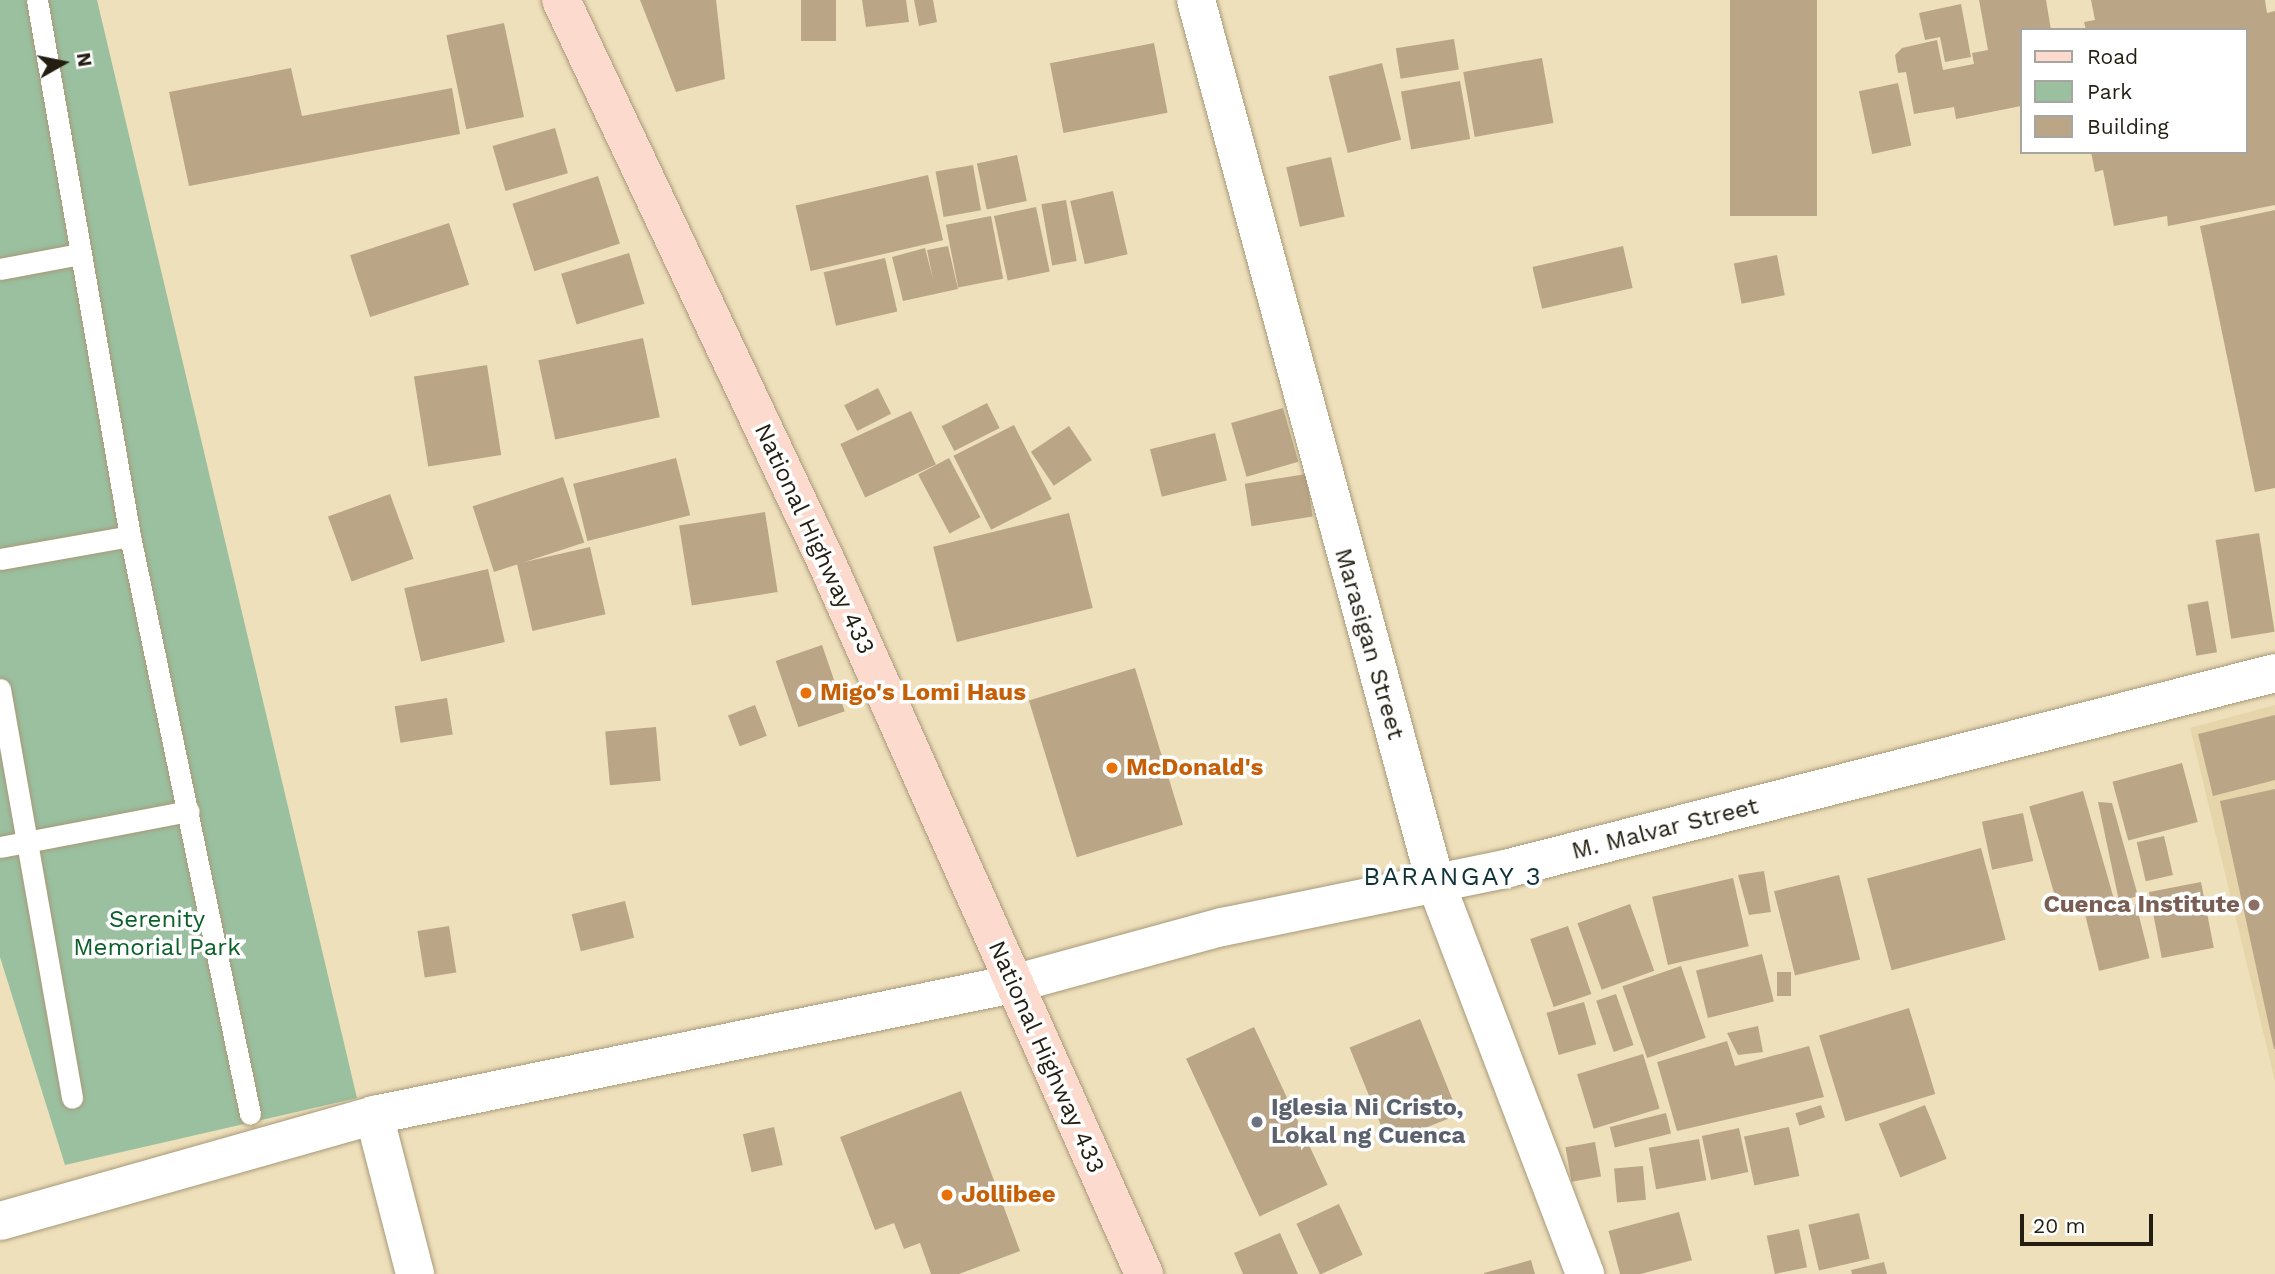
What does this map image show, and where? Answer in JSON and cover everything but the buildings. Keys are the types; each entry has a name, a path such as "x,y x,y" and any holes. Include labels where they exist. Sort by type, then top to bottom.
{"main road":[{"name":"National Highway 433","path":"561,0 706,298 1144,1274"}],"street":[{"name":"Marasigan Street","path":"1196,0 1435,881 1585,1274"},
{"name":"M. Malvar Street","path":"0,1221 374,1115 1013,984 1222,927 1435,881 1509,868 2275,673"},
{"path":"374,1115 415,1274"}],"lane":[{"path":"37,0 130,536 250,1114"},
{"path":"0,269 80,254"},
{"path":"0,559 130,536"},
{"path":"0,689 29,841 72,1098"},
{"path":"0,847 189,811"}],"shaded area":[{"name":"Cuenca Institute","path":"2275,705 2275,1081 2190,728"}],"green space":[{"name":"Serenity Memorial Park","path":"0,0 97,0 357,1098 65,1165 0,957"}],"place":[{"name":"Migo's Lomi Haus","path":"806,693"},
{"name":"McDonald's","path":"1112,768"},
{"name":"Cuenca Institute","path":"2254,905"},
{"name":"Iglesia Ni Cristo, Lokal ng Cuenca","path":"1257,1122"},
{"name":"Jollibee","path":"947,1195"}],"district":[{"name":"BARANGAY 3","path":"1453,877"}]}
